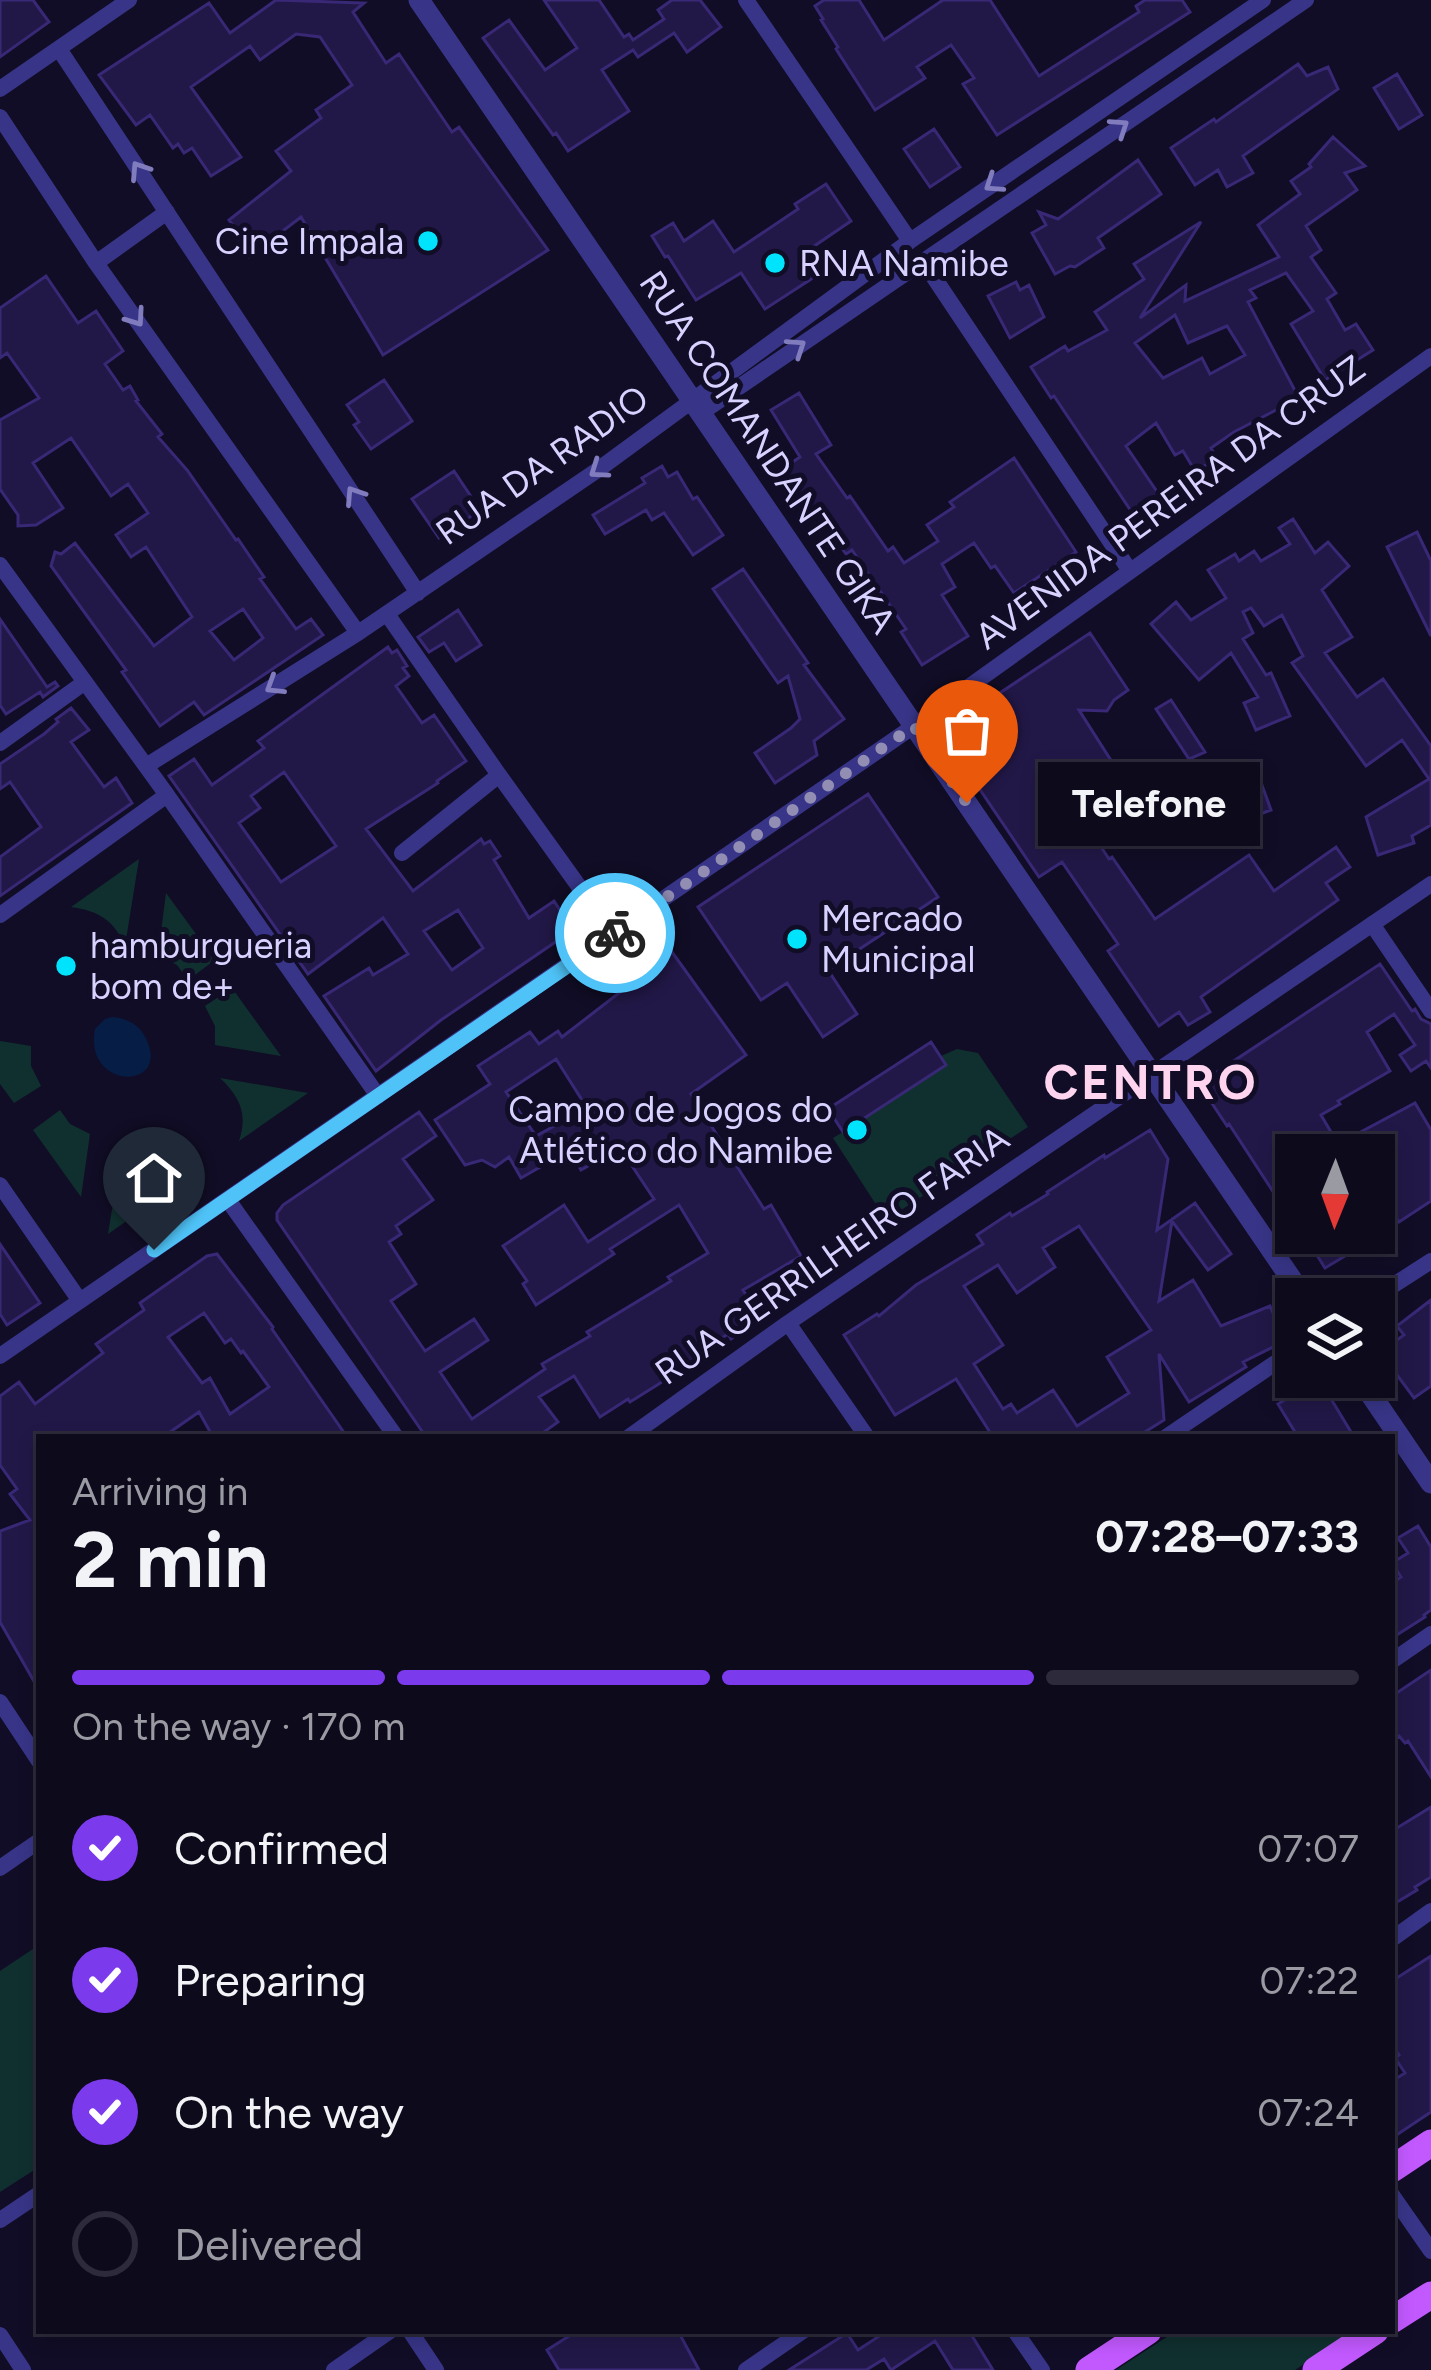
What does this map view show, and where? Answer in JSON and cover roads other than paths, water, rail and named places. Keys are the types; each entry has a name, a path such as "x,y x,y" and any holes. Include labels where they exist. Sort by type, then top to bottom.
{"main road":[{"path":"1395,2167 1431,2143"},
{"path":"1395,2318 1431,2295"},
{"path":"1089,2370 1143,2334"},
{"path":"1316,2370 1371,2334"}],"street":[{"path":"0,89 129,0"},
{"name":"RUA COMANDANTE GIKA","path":"419,0 1291,1278"},
{"path":"746,0 910,241"},
{"name":"RUA DA RADIO","path":"696,406 910,241 1263,0"},
{"name":"RUA DA RADIO","path":"146,766 358,634 599,469 923,261 1306,0"},
{"path":"58,49 418,593"},
{"path":"0,117 96,263 358,634"},
{"path":"96,263 167,212"},
{"path":"923,261 1130,572"},
{"name":"AVENIDA PEREIRA DA CRUZ","path":"0,1356 914,726 1431,356"},
{"path":"0,565 378,1096"},
{"path":"387,614 613,934"},
{"path":"0,743 85,682"},
{"path":"402,854 500,775"},
{"path":"0,915 167,795"},
{"name":"RUA GERRILHEIRO FARIA","path":"633,1434 1431,884"},
{"path":"1372,924 1431,1011"},
{"path":"0,1185 80,1301"},
{"path":"228,1200 394,1434"},
{"path":"1395,1284 1431,1261"},
{"path":"788,1323 865,1434"},
{"path":"1170,1434 1275,1363"},
{"path":"1373,1398 1431,1483"},
{"path":"1395,1659 1431,1634"},
{"path":"0,1702 36,1756"},
{"path":"0,1868 36,1843"},
{"path":"1395,1937 1431,1911"},
{"path":"0,2219 36,2196"},
{"path":"1395,2198 1431,2251"},
{"path":"334,2370 386,2334"},
{"path":"412,2334 436,2370"},
{"path":"746,2370 799,2334"},
{"path":"1017,2334 1042,2370"},
{"path":"0,2336 23,2370"}],"water":[{"path":"112,1017 130,1022 144,1035 151,1053 148,1066 139,1074 114,1074 102,1065 95,1050 95,1029"}],"place":[{"name":"Cine Impala","path":"428,241"},
{"name":"RNA Namibe","path":"775,263"},
{"name":"Telefone","path":"967,803"},
{"name":"Mercado Municipal","path":"797,939"},
{"name":"hamburgueria bom de+","path":"66,966"},
{"name":"Campo de Jogos do Atlético do Namibe","path":"857,1130"}],"district":[{"name":"CENTRO","path":"1151,1082"}]}
